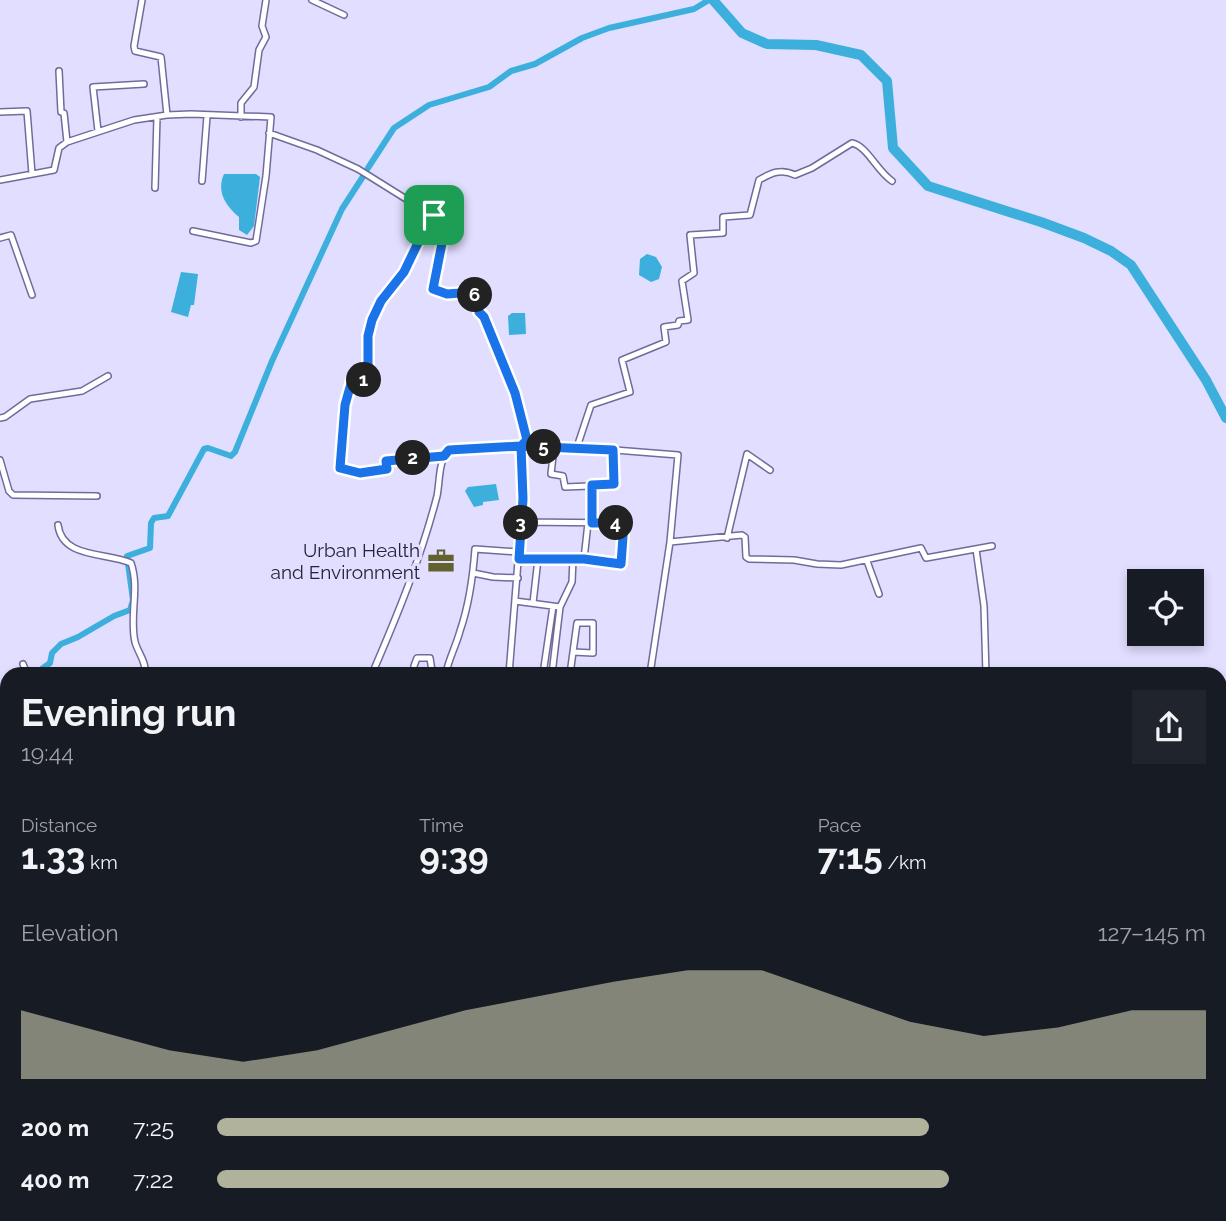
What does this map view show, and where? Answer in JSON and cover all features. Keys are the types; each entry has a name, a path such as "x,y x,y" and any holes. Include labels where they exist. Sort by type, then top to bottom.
{"street":[{"path":"142,0 135,51 161,57 166,115"},
{"path":"241,117 241,103 254,87 259,50 266,37 262,26 266,0"},
{"path":"312,0 344,15"},
{"path":"59,71 61,113 64,113 67,142"},
{"path":"97,131 93,87 144,84"},
{"path":"0,112 27,111 32,174"},
{"path":"0,180 54,170 60,148 67,142 134,120 191,114 271,117 266,176 256,241 251,243 193,231"},
{"path":"202,181 207,116"},
{"path":"155,188 156,117"},
{"path":"269,133 317,150 358,169 443,222 444,233 433,289 447,294 474,292 479,312 484,317 515,393 527,440 521,446 523,499 510,667"},
{"path":"577,447 591,405 629,392 622,360 666,342 664,327 679,325 679,321 687,320 682,281 694,273 690,235 723,233 723,217 750,215 759,180 773,172 787,171 794,175 813,168 852,143 860,146 874,166 892,181"},
{"path":"434,215 404,272 381,301 372,320 368,336 368,380 352,380 345,405 340,468 360,473 387,469 386,461 444,456"},
{"path":"0,238 11,235 32,295"},
{"path":"0,418 30,400 82,391 108,376"},
{"path":"375,667 400,610 427,532 444,456 449,450 521,446 577,447 678,455 670,542 651,667"},
{"path":"554,447 551,474 563,476 564,487 614,484 613,450"},
{"path":"727,538 747,454 770,470"},
{"path":"0,460 9,491 13,495 97,496"},
{"path":"584,559 592,485"},
{"path":"447,667 460,633 473,573 475,549 538,559 584,559 621,564 624,523 521,522"},
{"path":"58,525 59,534 65,543 99,556 120,558 131,563 135,573 135,642 146,667"},
{"path":"670,542 744,536 746,557 749,559 841,565 921,548 926,558 992,547"},
{"path":"976,549 984,607 986,667"},
{"path":"533,603 538,559"},
{"path":"544,667 556,606 572,582 573,559"},
{"path":"867,561 879,594"},
{"path":"473,573 493,578 518,578"},
{"path":"515,601 556,606"},
{"path":"552,667 556,606"},
{"path":"571,667 573,652 577,623 593,624 593,653 573,652"},
{"path":"414,667 417,658 430,658 431,667"}],"water":[{"path":"224,174 256,174 260,177 254,226 247,235 239,230 239,217 230,208 222,193"},
{"path":"647,254 656,257 662,267 659,279 651,282 639,275 640,259"},
{"path":"181,272 198,274 194,305 191,305 188,317 171,312"},
{"path":"512,313 525,313 526,334 509,335 508,316"},
{"path":"496,484 499,500 483,502 483,505 474,507 465,491 468,487"}],"waterway":[{"path":"368,168 394,128 429,105 489,87 511,71 535,64 582,38 609,28 694,9 709,0"},
{"path":"713,0 742,33 767,44 816,45 861,55 887,81 893,148 928,186 1084,238 1111,251 1131,265 1206,380 1226,418"},
{"path":"45,667 50,663 52,653 61,644 130,610 133,600 127,556 150,548 151,523 154,518 168,516 204,449 231,456 235,452 272,361 342,209 364,175"}],"place":[{"name":"Urban Health and Environment","path":"441,561"}],"route":[{"path":"434,215 404,272 381,301 372,320 368,336 368,380 352,380 345,405 340,468 360,473 387,469 386,461 444,456 449,450 521,446 523,499 519,559 584,559 621,564 624,523 592,523 592,485 614,484 613,450 521,446 527,440 515,393 484,317 479,312 474,292 447,294 433,289 444,233 443,222 434,215"}]}
